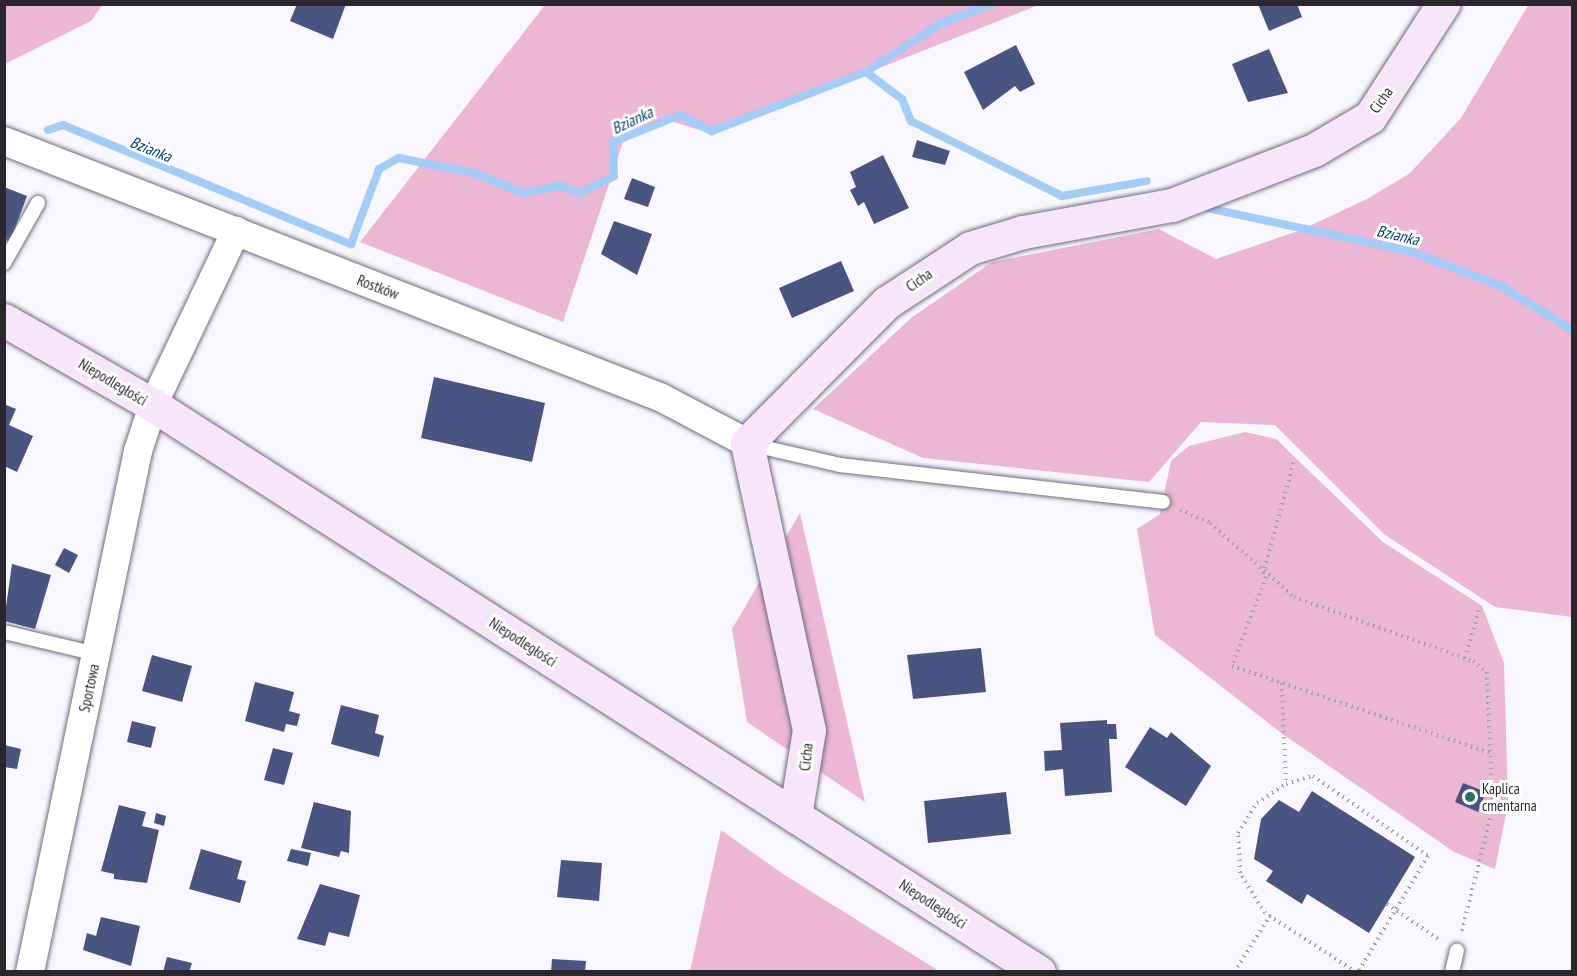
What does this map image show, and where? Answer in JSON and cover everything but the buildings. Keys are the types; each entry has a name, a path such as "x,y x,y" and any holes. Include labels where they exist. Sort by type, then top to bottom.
{"street":[{"name":"Cicha","path":"795,816 809,729 747,443 886,303 970,248 1023,232 1172,204 1314,150 1370,117 1443,4"},
{"name":"Rostków","path":"4,141 662,398 747,443"},
{"name":"Sportowa","path":"30,972 96,654 153,405 236,231"},
{"name":"Niepodległości","path":"4,320 153,405 1039,972"}],"lane":[{"path":"5,261 38,203"},
{"path":"747,443 840,465 1162,502"},
{"path":"4,632 96,654"},
{"path":"1452,972 1457,951"}],"path":[{"path":"1294,461 1265,576 1232,666 1490,753"},
{"path":"1162,502 1210,522 1265,576 1294,597 1465,658 1487,672 1493,807 1457,951 1387,904"},
{"path":"1465,658 1479,610"},
{"path":"1282,683 1286,784"},
{"path":"1313,776 1428,856 1396,910 1357,972 1270,916 1253,900 1240,873 1238,833 1257,803 1286,784 1313,776"},
{"path":"1234,972 1270,916"}],"shaded area":[{"path":"5,4 102,5 91,21 5,64"},
{"path":"1529,4 1572,5 1572,617 1495,607 1384,534 1275,425 1201,422 1149,482 923,458 813,409 911,318 992,262 1159,229 1216,259 1301,230 1369,198 1410,173 1461,118"},
{"path":"545,5 1039,5 712,134 671,121 624,139 563,322 360,242"},
{"path":"1245,432 1276,439 1383,542 1482,606 1504,663 1508,804 1495,869 1454,852 1284,735 1155,635 1137,529 1160,514 1171,461 1189,446"},
{"path":"800,513 865,802 747,722 732,629"},
{"path":"721,830 783,874 939,971 690,971"}],"waterway":[{"path":"866,72 940,24 991,4"},
{"name":"Bzianka","path":"48,130 63,125 351,244 379,169 399,158 475,173 523,193 560,186 581,193 614,176 613,142 680,115 712,131 866,72 902,99 911,121 1062,196 1147,181"},
{"name":"Bzianka","path":"1203,207 1409,251 1501,286 1572,330"}],"place":[{"name":"Kaplica cmentarna","path":"1470,797"}]}
